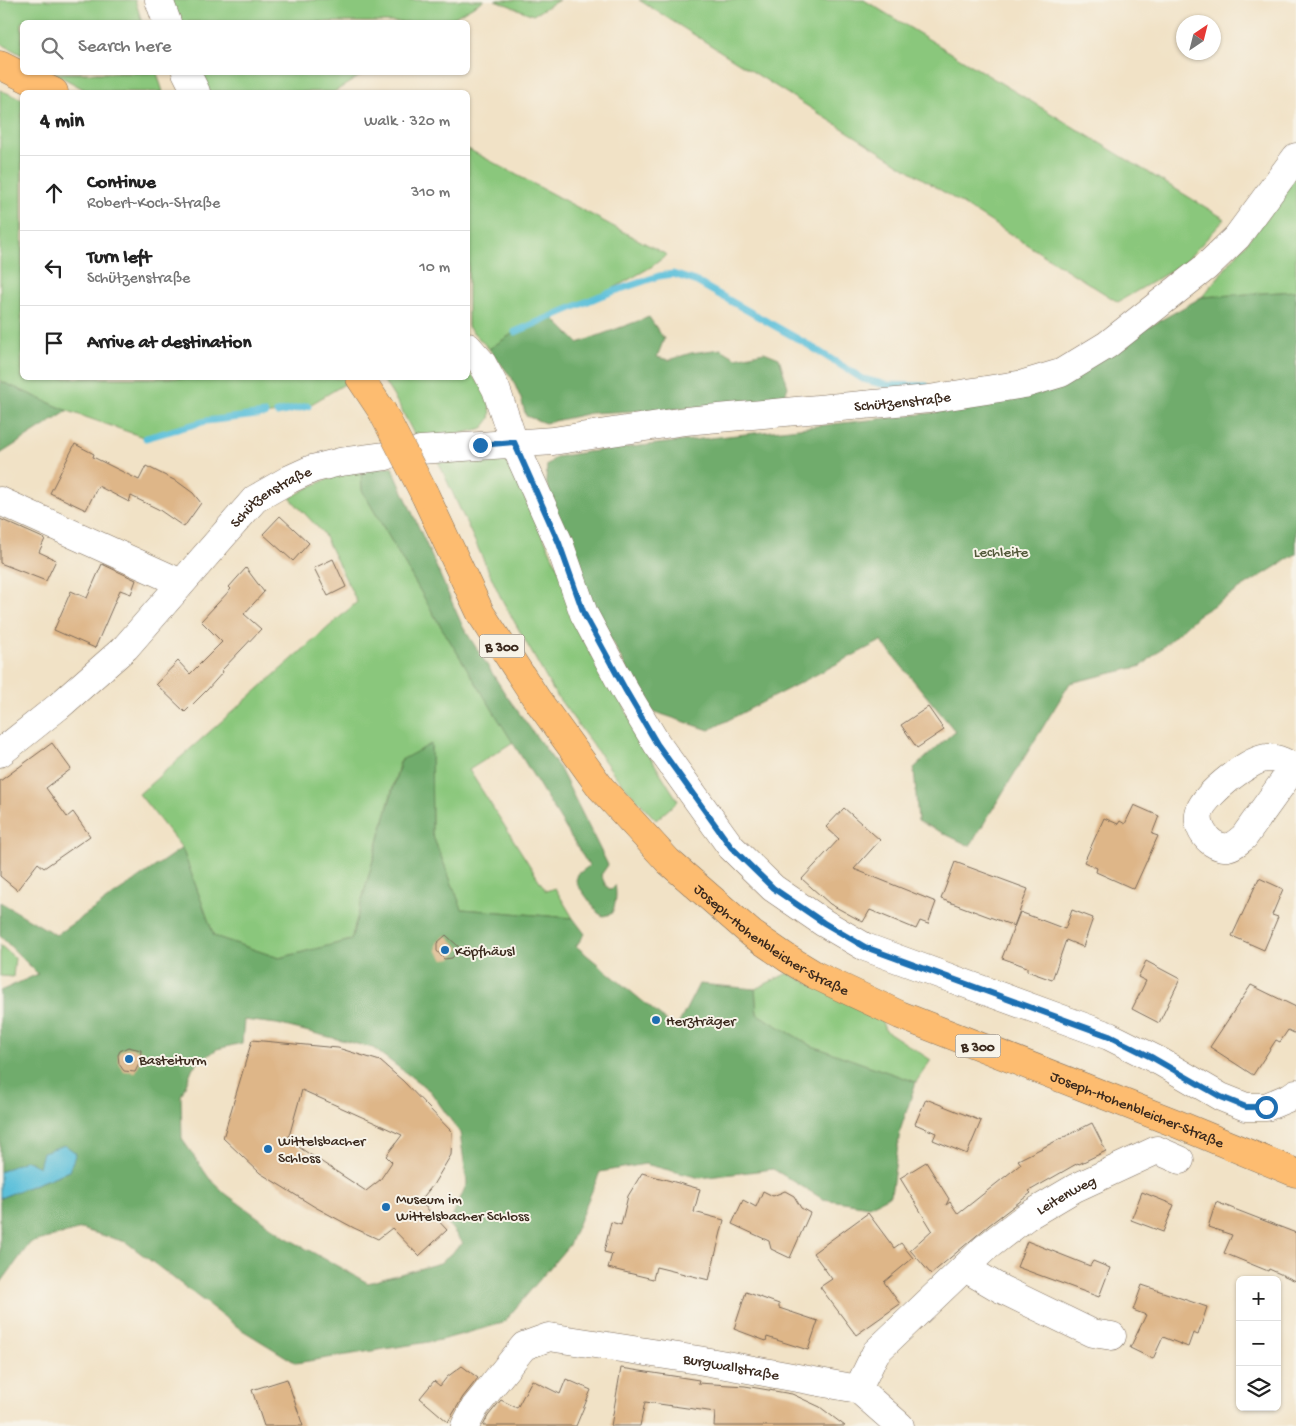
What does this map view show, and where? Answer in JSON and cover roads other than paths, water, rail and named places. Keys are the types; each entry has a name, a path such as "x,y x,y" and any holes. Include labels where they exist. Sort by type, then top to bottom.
{"main road":[{"path":"0,65 50,90"},
{"name":"Joseph-Hohenbleicher-Straße","path":"361,380 382,411 424,493 481,614 536,698 602,788 668,861 752,934 815,976 900,1015 1175,1123 1296,1173"}],"street":[{"path":"160,0 166,20"},
{"path":"188,75 195,90"},
{"name":"Schützenstraße","path":"420,450 514,442 553,441 685,421 929,398 1024,384 1061,372 1107,345 1206,267 1236,237 1296,157"},
{"path":"470,349 482,363 496,390 514,442 559,543 584,614 626,691 657,744 731,847 773,888 824,923 865,947 1109,1036 1153,1058 1221,1097 1246,1107 1266,1107 1296,1093"},
{"name":"Schützenstraße","path":"0,753 59,706 126,647 255,499 290,478 312,469 340,462 386,456"},
{"path":"0,501 181,583"},
{"name":"Leitenweg","path":"858,1390 876,1352 984,1249 1026,1217 1075,1188 1156,1150 1180,1160"},
{"path":"965,1268 1001,1289 1092,1333 1112,1336"},
{"name":"Burgwallstraße","path":"465,1426 475,1407 524,1346 549,1337 698,1360 858,1390 900,1426"}],"water":[{"path":"65,1145 76,1153 69,1171 0,1198 0,1172 26,1160 39,1167 43,1152"}],"waterway":[{"path":"515,332 600,296 659,276 673,274 695,281 805,343 863,379 886,385 926,386"},
{"path":"277,413 308,406"},
{"path":"146,438 206,421 265,414"}],"place":[{"name":"Köpfhäusl","path":"445,950"},
{"name":"Herzträger","path":"656,1020"},
{"name":"Basteiturm","path":"129,1059"},
{"name":"Wittelsbacher Schloss","path":"268,1149"},
{"name":"Museum im Wittelsbacher Schloss","path":"386,1207"}],"park label":[{"name":"Lechleite","path":"1001,551"}]}
